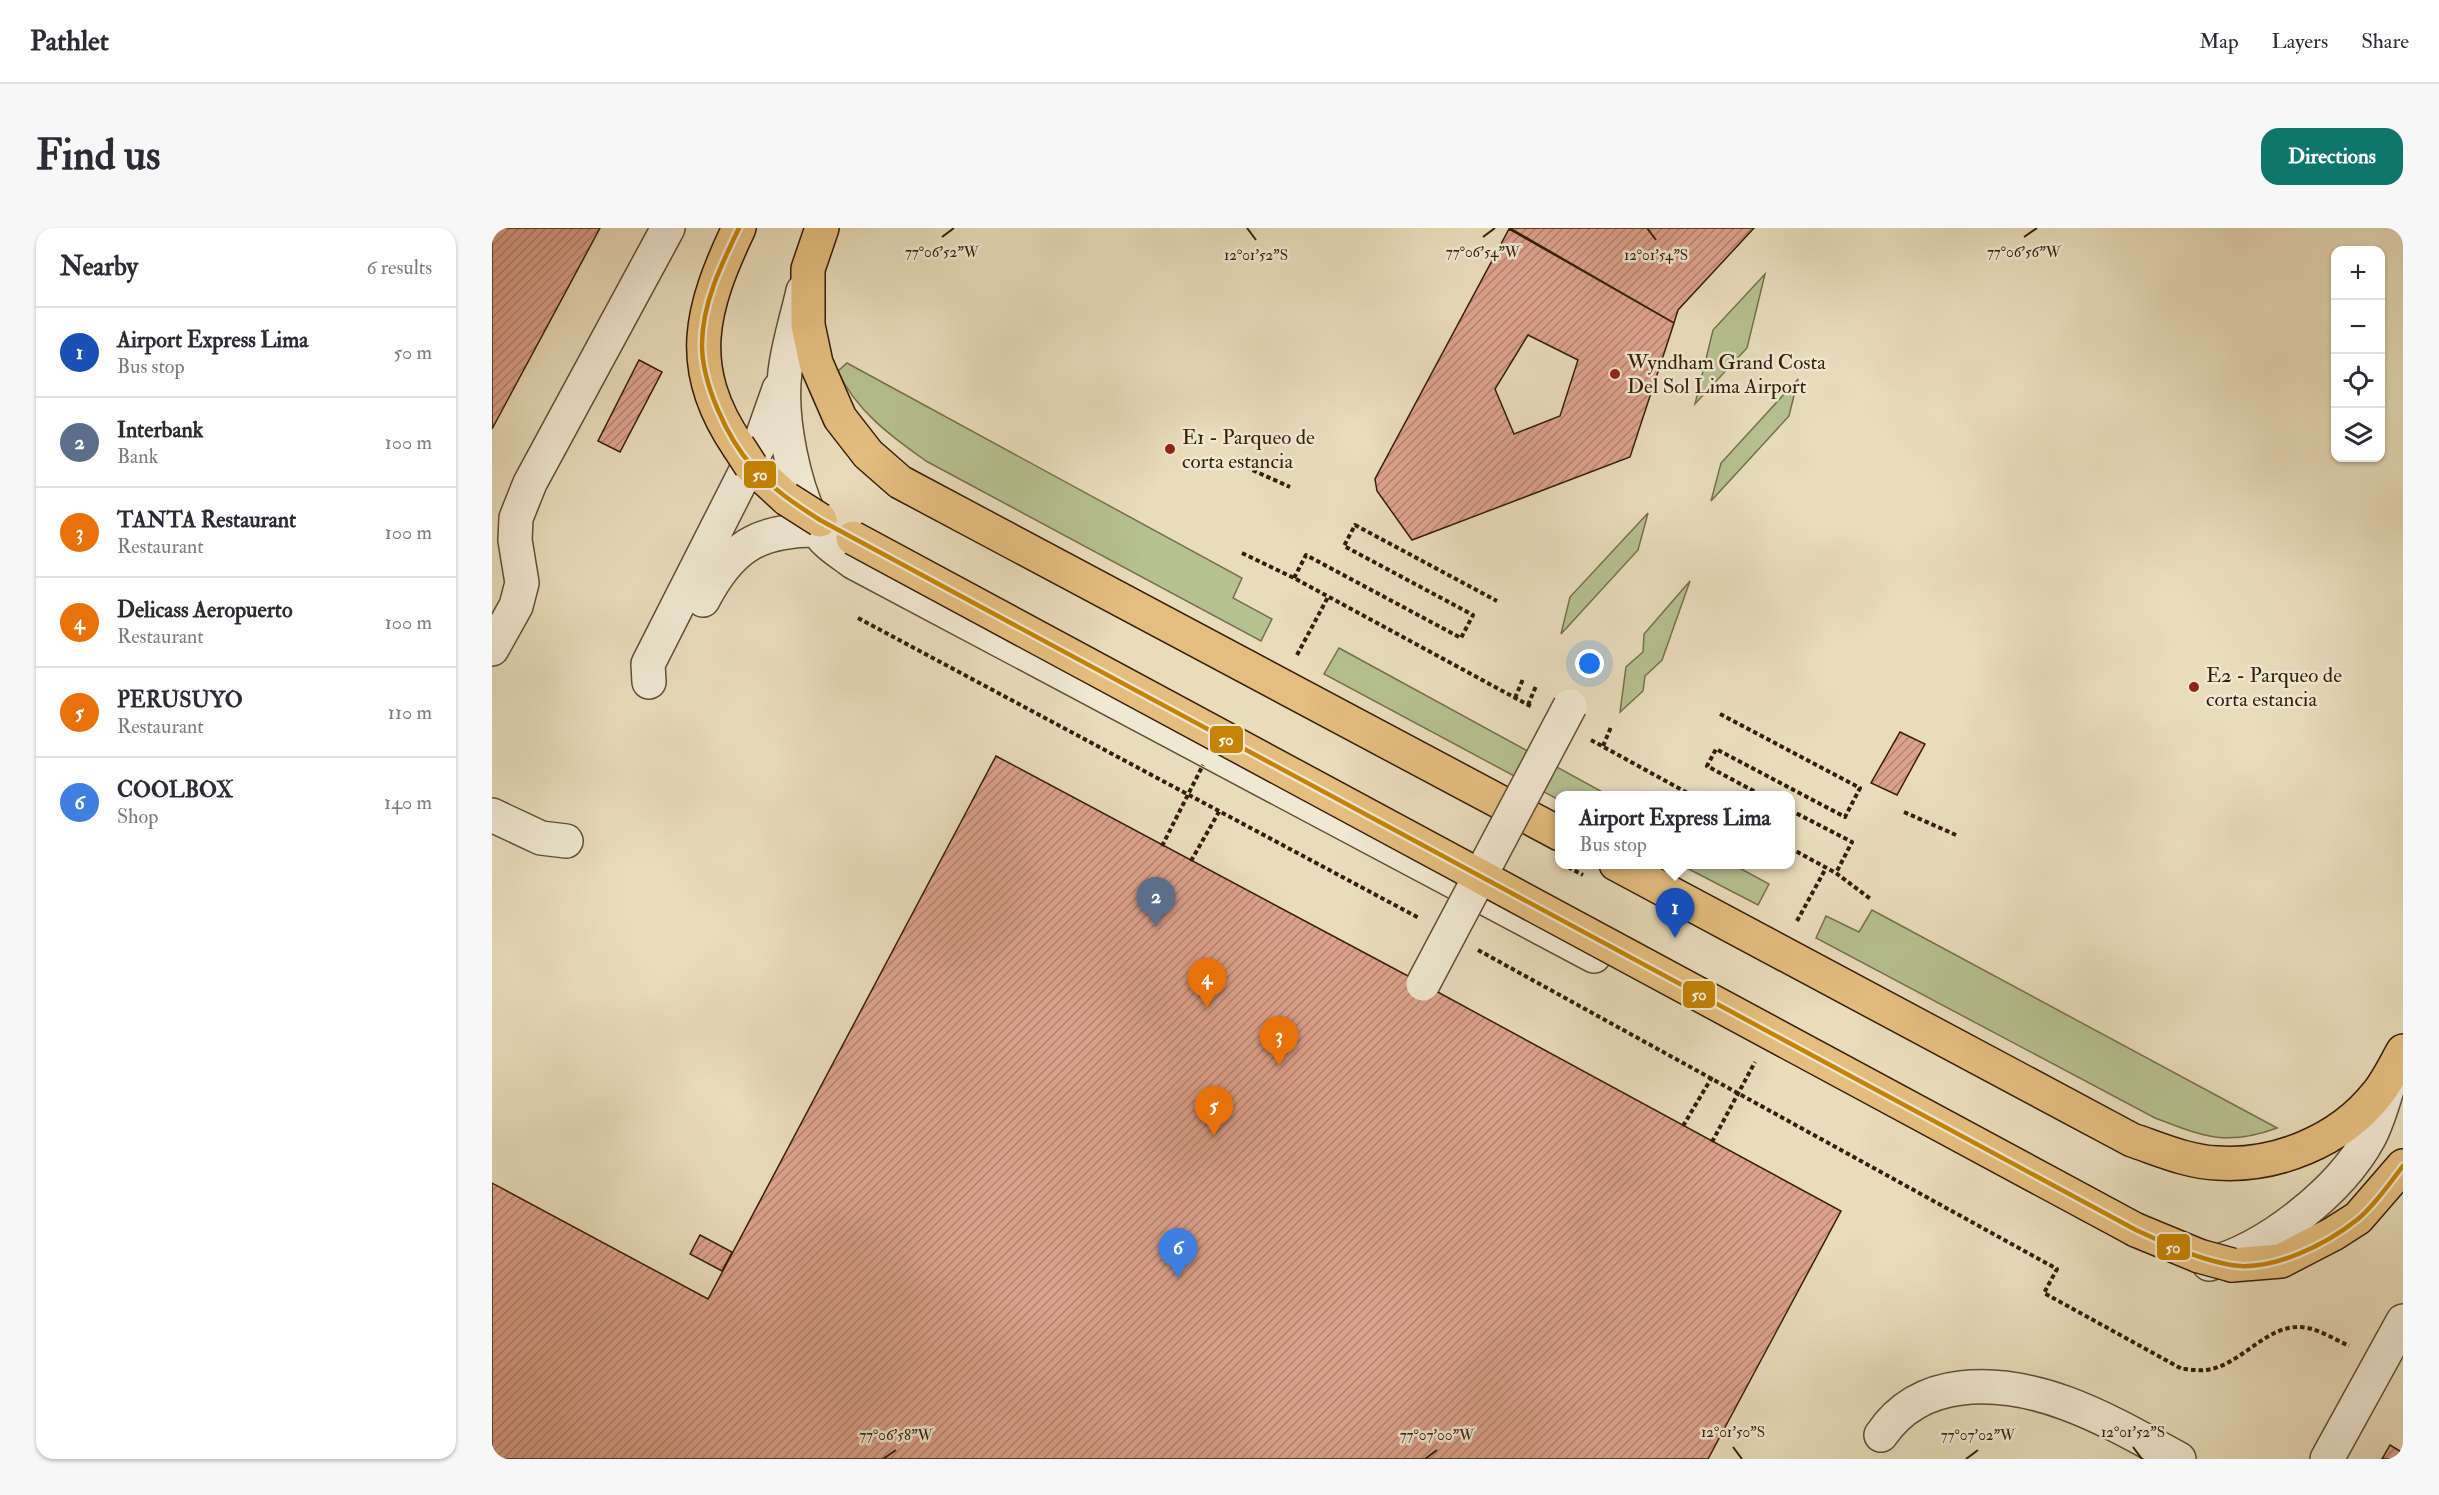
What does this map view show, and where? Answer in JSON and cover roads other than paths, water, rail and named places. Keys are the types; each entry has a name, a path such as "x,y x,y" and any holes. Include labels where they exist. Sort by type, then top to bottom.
{"main road":[{"path":"739,228 718,271 707,307 702,346 709,385 728,430 751,466 787,499 820,520 2136,1230 2199,1256 2232,1265 2281,1261 2358,1218 2403,1166"},
{"path":"822,228 808,269 808,325 816,363 840,418 868,454 900,482 1555,831"},
{"path":"1625,869 2132,1140 2183,1157 2217,1163 2259,1161 2286,1156 2321,1141 2353,1119 2377,1094 2400,1056"}],"street":[{"path":"492,649 516,606 522,583 515,540 516,518 527,492 668,228"},
{"path":"808,269 784,373 760,443 648,664 660,671 714,578 730,558 749,543 772,535 795,530 816,530"},
{"path":"784,373 785,410 800,492 816,530 830,545 853,562 2140,1247 2175,1260 2208,1264 2230,1258 2300,1215 2330,1188 2369,1138 2400,1056"},
{"path":"1423,984 1570,706"},
{"path":"492,815 541,838 566,841"},
{"path":"2327,1459 2403,1321"},
{"path":"1881,1435 1891,1419 1906,1407 1942,1391 1986,1385 2031,1391 2085,1410 2179,1459"}],"place":[{"name":"Wyndham Grand Costa Del Sol Lima Airport","path":"1615,374"},
{"name":"E1 - Parqueo de corta estancia","path":"1170,449"},
{"name":"E2 - Parqueo de corta estancia","path":"2194,687"},
{"name":"Interbank","path":"1156,927"},
{"name":"Airport Express Lima","path":"1675,938"},
{"name":"Delicass Aeropuerto","path":"1207,1008"},
{"name":"TANTA Restaurant","path":"1279,1066"},
{"name":"PERUSUYO","path":"1214,1136"},
{"name":"COOLBOX","path":"1178,1278"}]}
